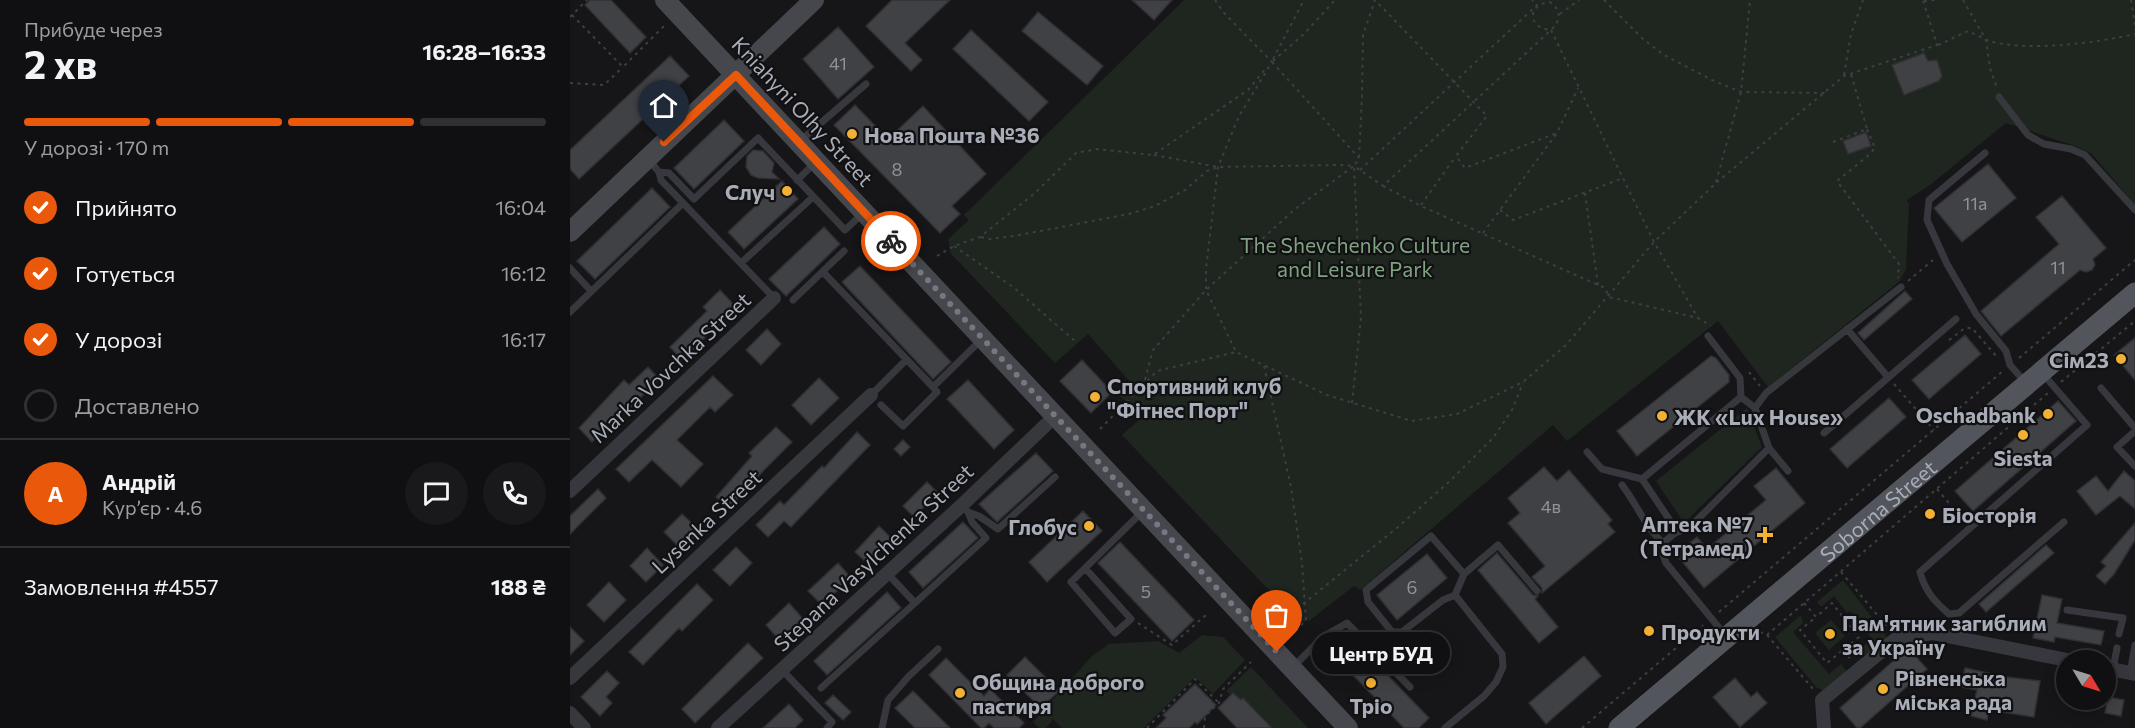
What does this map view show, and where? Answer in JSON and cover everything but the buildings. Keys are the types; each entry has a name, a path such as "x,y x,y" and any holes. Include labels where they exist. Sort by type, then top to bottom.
{"main road":[{"name":"Soborna Street","path":"1619,728 2041,381 2135,293"}],"street":[{"name":"Kniahyni Olhy Street","path":"665,0 1348,728"},
{"path":"570,232 653,165 736,75 814,0"},
{"name":"Marka Vovchka Street","path":"570,491 774,298"},
{"name":"Lysenka Street","path":"570,678 871,394"},
{"name":"Stepana Vasylchenka Street","path":"718,728 887,573 965,508 1055,416"},
{"path":"1824,724 1822,700 1896,639 1932,633 2056,658"},
{"path":"2116,670 2133,673"},
{"path":"570,713 584,728"}],"lane":[{"path":"798,143 866,84"},
{"path":"1999,97 2028,135 2044,144 2071,149 2085,155 2135,210"},
{"path":"653,165 669,172 694,199 758,138 845,230 864,212"},
{"path":"1985,153 1929,200 1927,220 1953,274 1976,314 2006,351 2008,367 2041,381 2087,425 1920,572 1924,586 1935,602 1949,614 1959,614 2064,522"},
{"path":"797,180 816,162"},
{"path":"653,165 661,180 774,298"},
{"path":"741,263 813,197"},
{"path":"570,312 683,203"},
{"path":"793,300 844,251"},
{"path":"570,268 591,291"},
{"path":"823,272 937,392 903,426 881,405"},
{"path":"1755,408 1766,393 1901,286"},
{"path":"1824,433 1956,319"},
{"path":"1847,329 1888,377"},
{"path":"1708,336 1740,378 1741,397 1755,408 1769,448 1788,471"},
{"path":"933,387 983,339"},
{"path":"871,394 906,360"},
{"path":"2101,388 2135,430 2117,447 2135,466"},
{"path":"1642,478 1741,397"},
{"path":"1727,637 1666,563 1662,552 1663,543 1675,533 1689,528 1769,448"},
{"path":"1587,452 1602,469 1642,478 1673,525 1675,533"},
{"path":"965,508 998,529 1055,477"},
{"path":"1622,485 1652,533 1663,543"},
{"path":"820,688 986,538 972,522 965,508"},
{"path":"1085,568 1131,619 1115,633 1071,582 1085,568 1144,510"},
{"path":"1464,574 1431,536 1366,590 1368,602 1392,632 1402,632 1443,600 1455,595 1464,574 1498,545 1537,591"},
{"path":"887,573 915,603"},
{"path":"1445,728 1484,696 1496,681 1503,667 1502,654 1455,595"},
{"path":"2067,610 2123,618 2120,634"},
{"path":"1292,668 1324,636 1347,623 1410,687"},
{"path":"2133,673 2135,645"},
{"path":"882,728 888,700 909,676 938,649"},
{"path":"782,670 832,722 827,728"}],"path":[{"path":"587,0 571,16 623,67"},
{"path":"1215,0 1224,13 1359,158"},
{"path":"1304,0 1272,62 1239,116 1218,166 1206,269 1206,290 1236,352 1327,395 1412,421 1457,414 1523,382 1566,345 1654,242 1716,183 1844,76 1938,45 1968,31 1986,40 2020,45 2108,40 2135,34"},
{"path":"1153,155 1248,90 1272,62 1304,34 1335,0"},
{"path":"1143,387 1153,350 1206,290 1295,209 1354,166 1359,158 1363,35 1375,0 1487,116 1421,206"},
{"path":"1532,0 1537,5"},
{"path":"1383,186 1551,30 1558,22 1560,15 1580,0"},
{"path":"1604,0 1643,39 1664,55 1712,80 1741,92 1825,93"},
{"path":"1716,183 1741,92 1750,0"},
{"path":"1844,76 1851,34 1863,0"},
{"path":"1935,0 1924,0 1938,45"},
{"path":"1963,0 1986,40 1989,68 1999,97"},
{"path":"2131,0 2135,25"},
{"path":"1360,170 1537,5 1550,1 1560,15"},
{"path":"1537,5 1532,14 1536,26 1551,30"},
{"path":"570,83 604,85 668,23"},
{"path":"1551,30 1654,242 1698,318 1609,297"},
{"path":"1851,74 1875,148 1837,180 1899,264 1898,278"},
{"path":"1483,233 1557,133 1579,87"},
{"path":"1833,142 1867,129"},
{"path":"1456,156 1465,168 1557,133"},
{"path":"937,256 954,246 980,237 1035,193 1076,153 1097,149 1153,155 1218,166 1354,166 1383,186 1421,206 1605,288 1609,297"},
{"path":"980,237 990,239 1014,236 1129,214 1155,206 1185,190 1207,171 1218,166"},
{"path":"1352,403 1361,317 1354,166"},
{"path":"1500,210 1512,220 1623,178"},
{"path":"1586,193 1598,285"},
{"path":"954,246 1013,287 1076,342"},
{"path":"1582,728 2135,260"},
{"path":"1901,286 1930,263"},
{"path":"1767,635 1937,489 2041,381 2135,321"},
{"path":"1950,340 1965,328 1972,328 2008,367"},
{"path":"1100,429 1157,371 1236,352"},
{"path":"1264,366 1292,487 1302,563 1306,621 1292,633"},
{"path":"1888,377 1934,430"},
{"path":"1303,603 1398,527 1493,438 1512,410 1523,382"},
{"path":"1937,489 1970,527"},
{"path":"1842,572 1896,639"},
{"path":"1804,603 1816,617"},
{"path":"1832,603 1860,637 1827,663 1800,630 1816,617 1832,603"},
{"path":"1131,619 1172,645 1207,614"},
{"path":"1756,631 1767,635 1822,700"},
{"path":"1204,728 1205,716 1219,703 1223,689 1251,662"},
{"path":"1147,728 1195,679 1219,703"}],"green space":[{"name":"The Shevchenko Culture and Leisure Park","path":"1184,0 2135,0 2135,205 2092,154 2006,123 1930,185 1907,200 1909,204 1906,269 1900,281 1768,387 1718,321 1567,441 1553,425 1360,590 1354,586 1310,620 1300,623 1122,435 1141,418 1120,396 1132,384 1088,334 1055,363 951,254 948,239 969,220 964,215"},
{"path":"1747,408 1762,447 1684,523 1656,481"},
{"path":"1843,580 1887,637 1886,641 1865,660 1857,651 1872,639 1850,611 1847,613 1834,596 1821,607 1817,602"},
{"path":"1801,615 1803,623 1793,632 1829,674 1841,664 1849,674 1824,691 1816,687 1775,637"},
{"path":"1831,620 1845,636 1829,650 1815,633"},
{"path":"1202,635 1223,637 1245,660 1213,694 1195,677 1144,728 1062,728 1053,719 1046,728 1039,728 1033,722 1092,656 1109,644 1158,641 1179,653"},
{"path":"1251,667 1308,728 1266,728 1243,698 1241,700 1234,693 1231,695 1226,691"}],"way so far":[{"path":"891,241 1277,652"}],"place":[{"name":"Нова Пошта №36","path":"852,134"},
{"name":"Случ","path":"787,191"},
{"name":"Сім23","path":"2121,359"},
{"name":"Спортивний клуб \"Фітнес Порт\"","path":"1095,397"},
{"name":"Oschadbank","path":"2048,414"},
{"name":"ЖК «Lux House»","path":"1662,416"},
{"name":"Siesta","path":"2023,435"},
{"name":"Біосторія","path":"1930,514"},
{"name":"Глобус","path":"1089,526"},
{"name":"Аптека №7 (Тетрамед)","path":"1765,535"},
{"name":"Продукти","path":"1649,631"},
{"name":"Пам'ятник загиблим за Україну","path":"1830,634"},
{"name":"Центр БУД","path":"1277,652"},
{"name":"Тріо","path":"1371,683"},
{"name":"Рівненська міська рада","path":"1883,689"},
{"name":"Община доброго пастиря","path":"960,693"}],"route":[{"path":"664,142 736,75 891,241"}]}
